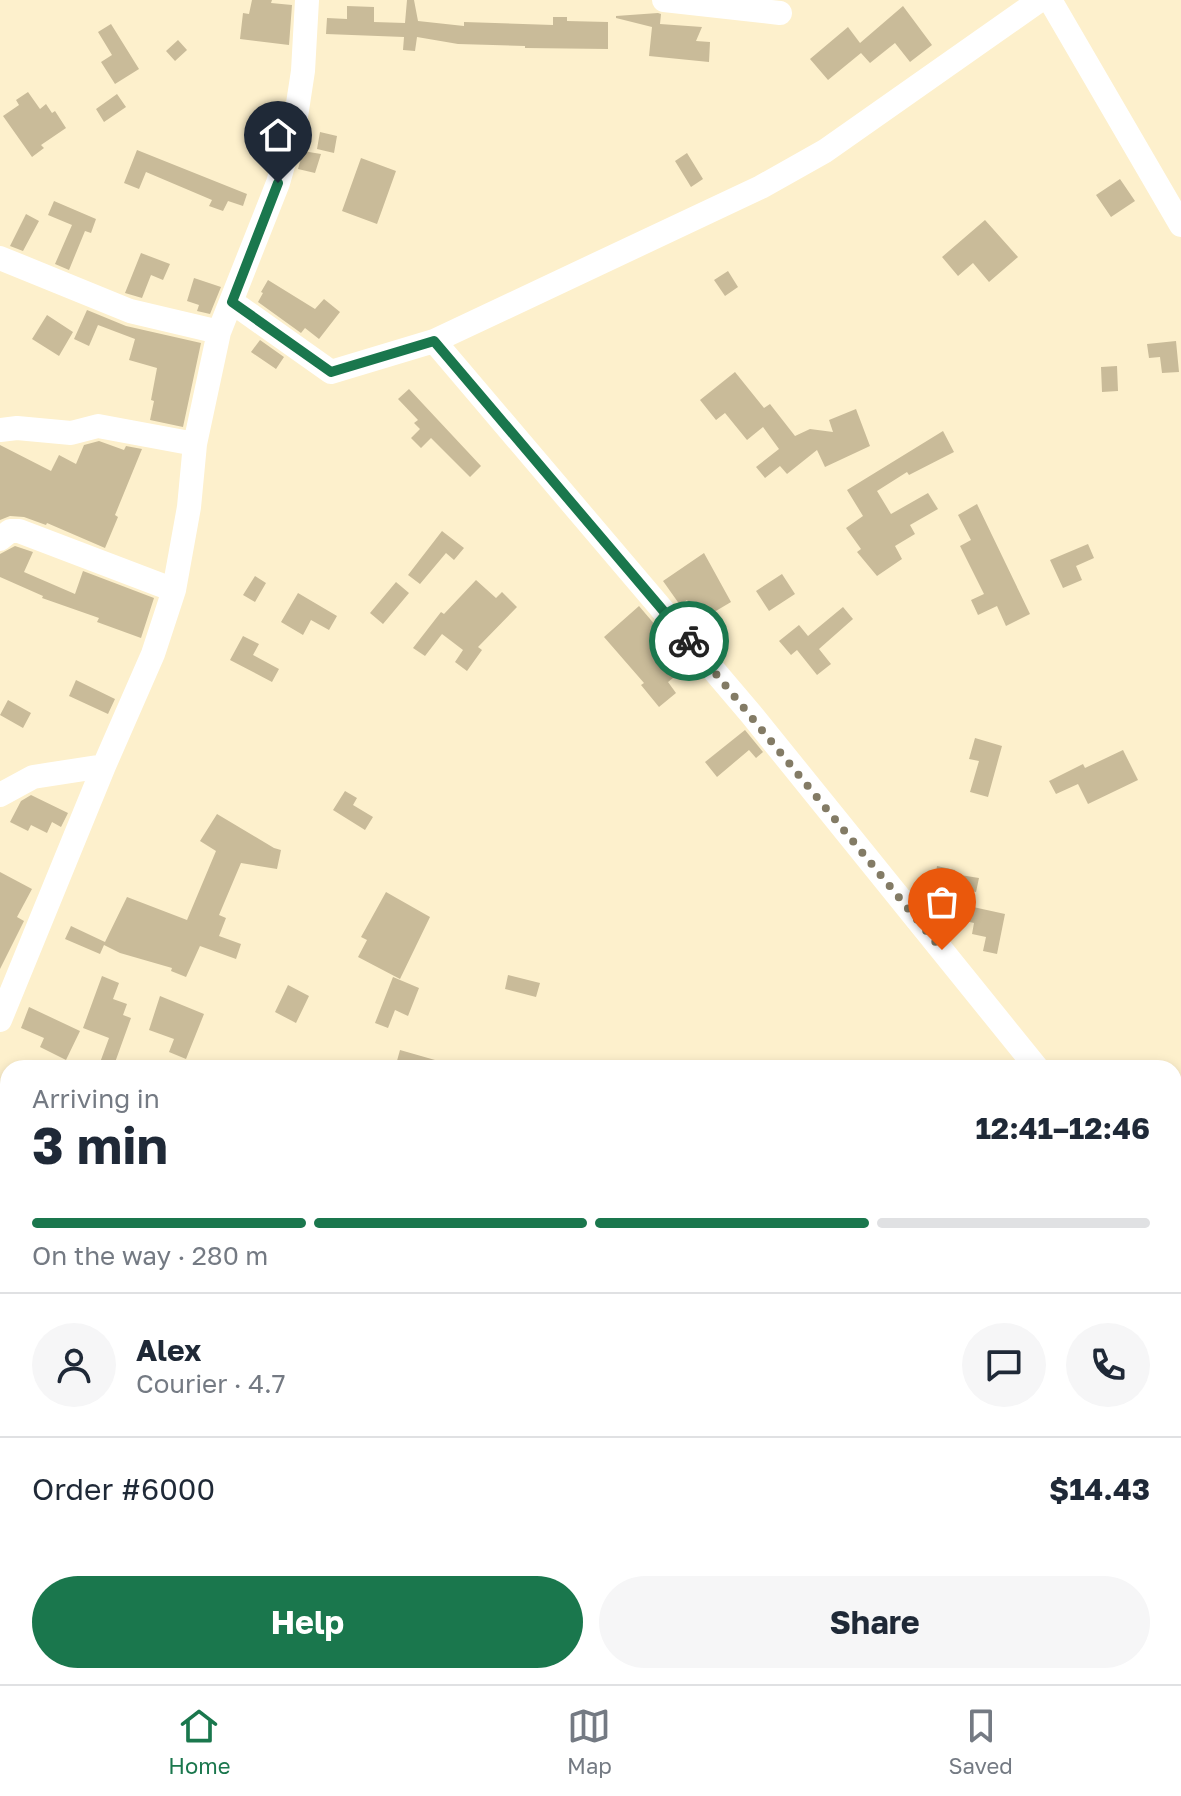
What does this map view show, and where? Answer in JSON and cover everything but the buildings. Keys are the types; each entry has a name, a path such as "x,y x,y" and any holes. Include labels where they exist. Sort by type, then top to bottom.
{"street":[{"path":"0,1020 153,654 174,590 189,507 195,444 219,332 278,183 295,123 303,71 307,0"},
{"path":"664,0 780,13"},
{"path":"232,302 331,372 434,341 761,187 825,151 1040,0"},
{"path":"1050,0 1181,225"},
{"path":"0,258 130,311 219,332"},
{"path":"434,341 751,714 1031,1060"},
{"path":"0,430 17,428 71,433 98,426 195,444"},
{"path":"0,539 10,531 19,531 174,590"},
{"path":"0,795 33,777 104,766"}],"way so far":[{"path":"689,641 942,950"}],"route":[{"path":"278,183 232,302 331,372 434,341 689,641"}]}
